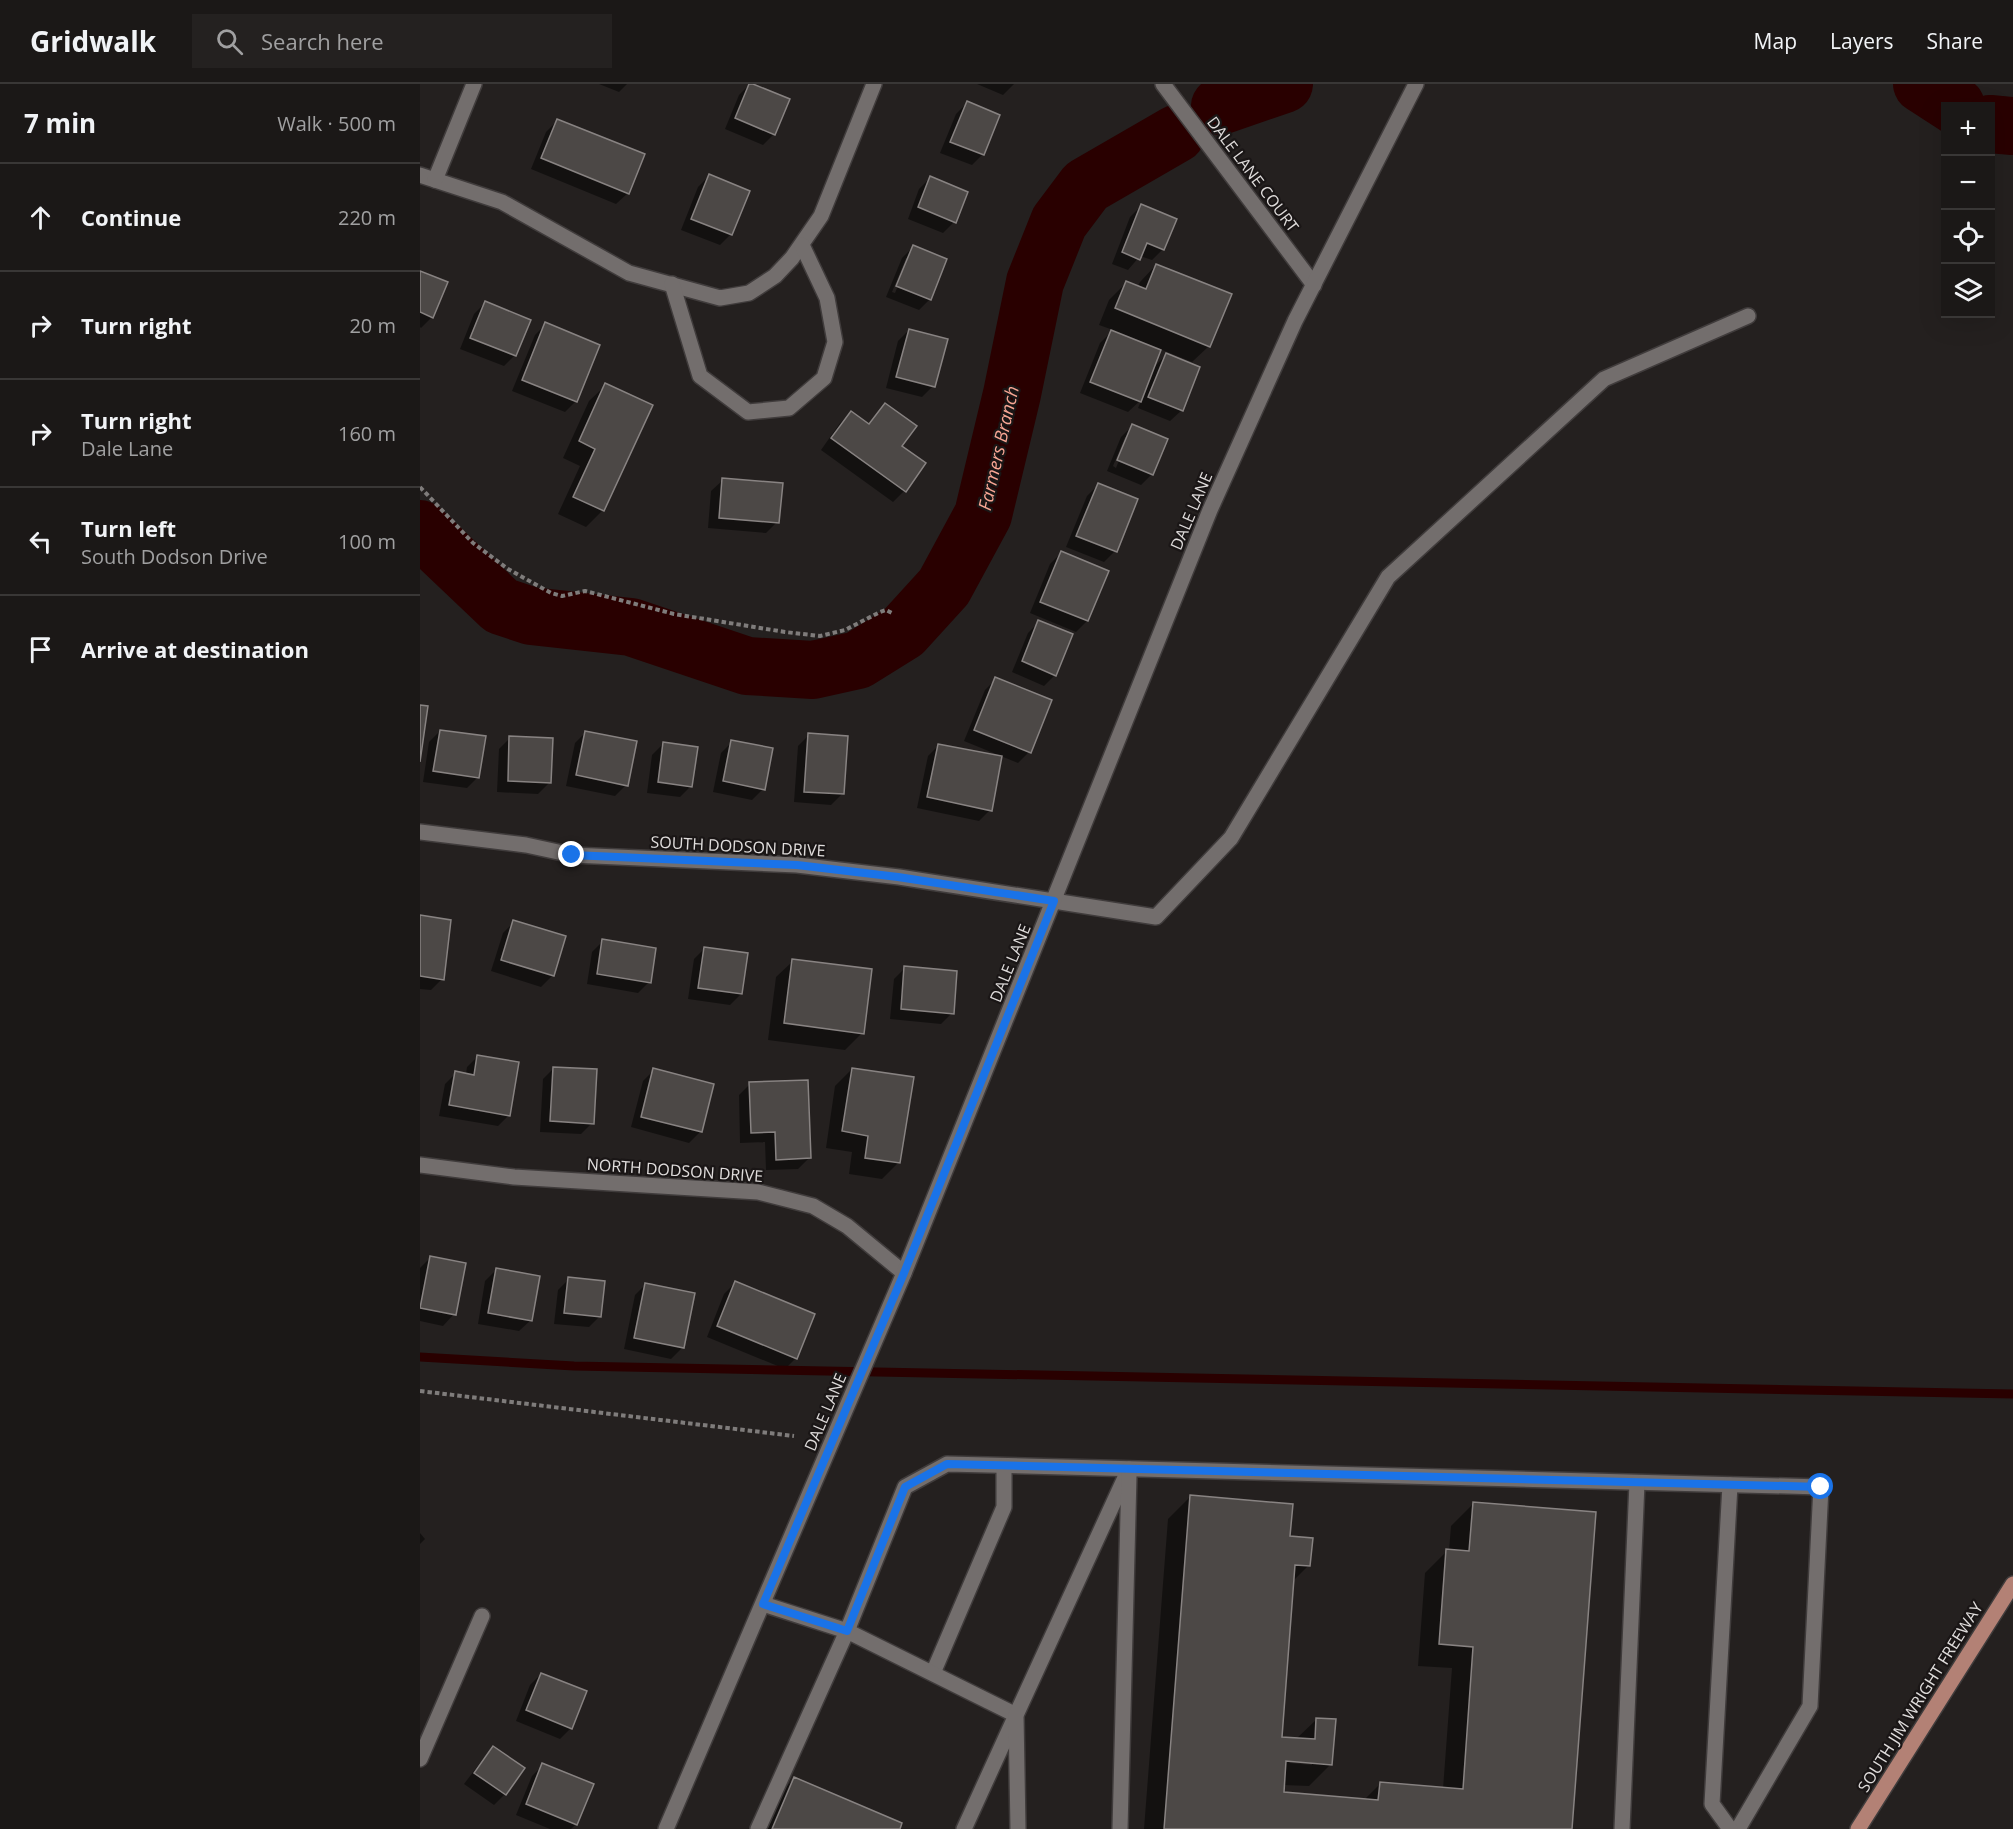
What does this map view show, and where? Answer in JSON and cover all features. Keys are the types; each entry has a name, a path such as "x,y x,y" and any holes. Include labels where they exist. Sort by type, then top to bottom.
{"main road":[{"name":"SOUTH JIM WRIGHT FREEWAY","path":"1858,1829 2013,1584"}],"street":[{"path":"435,180 474,84"},
{"path":"420,176 502,202 629,273 720,298 749,294 775,276 802,245 821,216 874,84"},
{"name":"DALE LANE COURT","path":"1163,84 1314,285"},
{"name":"DALE LANE","path":"666,1829 904,1273 1210,510 1295,321 1416,84"},
{"path":"672,284 700,376 748,412 789,408 824,378 835,342 827,298 802,245"},
{"name":"SOUTH DODSON DRIVE","path":"420,831 526,845 572,855 808,867 898,877 1156,917 1230,838 1388,577 1604,379 1749,316"},
{"name":"NORTH DODSON DRIVE","path":"420,1165 514,1177 758,1192 813,1206 847,1226 904,1273"},
{"path":"758,1829 847,1631 905,1487 947,1464 1821,1487 1810,1706 1738,1829"},
{"path":"933,1674 1004,1507 1004,1466"},
{"path":"964,1829 1129,1469"},
{"path":"1120,1829 1129,1469"},
{"path":"1622,1829 1637,1483"},
{"path":"1730,1485 1712,1804 1730,1829"},
{"path":"763,1604 847,1631 1016,1715"},
{"path":"420,1759 482,1616"},
{"path":"1016,1715 1018,1829"}],"path":[{"path":"420,487 473,543 508,569 551,593 562,596 585,591 674,614 820,636 845,630 886,610 892,613"},
{"path":"420,1391 794,1436"}],"building":[{"path":"749,84 790,99 775,135 735,118"},
{"path":"967,101 1000,115 984,155 950,142"},
{"path":"557,119 645,154 629,194 541,158"},
{"path":"709,174 750,191 732,235 691,219"},
{"path":"930,176 968,192 956,223 918,207"},
{"path":"1141,204 1177,219 1164,250 1147,243 1140,260 1122,252"},
{"path":"913,245 947,259 931,300 896,286"},
{"path":"1156,264 1232,294 1210,347 1115,308 1126,281 1146,289"},
{"path":"420,271 448,282 433,318 420,312"},
{"path":"485,301 531,320 516,356 470,338"},
{"path":"545,322 600,345 577,402 522,380"},
{"path":"909,329 948,339 935,387 896,377"},
{"path":"1111,330 1161,350 1141,402 1090,382"},
{"path":"1166,353 1200,367 1183,411 1148,397"},
{"path":"605,383 653,405 604,511 573,497 595,449 579,441"},
{"path":"885,403 917,426 902,446 926,463 906,492 831,438 851,411 869,424"},
{"path":"1132,424 1168,439 1153,475 1117,460"},
{"path":"722,478 783,483 779,523 719,518"},
{"path":"1098,483 1138,499 1117,552 1076,536"},
{"path":"1061,551 1109,571 1088,621 1040,602"},
{"path":"1038,620 1073,634 1056,676 1022,661"},
{"path":"995,677 1052,700 1031,753 974,730"},
{"path":"420,705 428,706 420,762"},
{"path":"440,730 486,736 479,778 433,771"},
{"path":"585,731 637,741 628,786 576,775"},
{"path":"808,733 848,736 844,794 804,792"},
{"path":"509,736 553,738 551,783 508,781"},
{"path":"731,740 773,748 765,790 723,781"},
{"path":"663,742 698,747 692,787 658,782"},
{"path":"938,744 1002,756 992,811 927,797"},
{"path":"420,915 451,920 444,980 420,976"},
{"path":"513,920 566,936 554,976 501,960"},
{"path":"602,939 656,948 651,983 597,974"},
{"path":"704,947 748,953 742,994 698,988"},
{"path":"792,959 872,969 864,1034 784,1023"},
{"path":"904,966 957,971 954,1014 901,1009"},
{"path":"477,1055 519,1062 510,1116 449,1105 455,1071 474,1075"},
{"path":"553,1067 597,1069 594,1124 550,1121"},
{"path":"653,1068 714,1084 702,1132 641,1117"},
{"path":"852,1068 914,1077 900,1163 865,1158 868,1136 842,1131"},
{"path":"808,1080 811,1158 776,1160 775,1132 751,1133 749,1082"},
{"path":"430,1256 466,1263 456,1315 420,1308"},
{"path":"496,1268 540,1276 532,1321 488,1313"},
{"path":"568,1277 605,1281 601,1317 564,1313"},
{"path":"735,1281 815,1314 797,1359 717,1326"},
{"path":"645,1283 695,1293 684,1348 634,1338"},
{"path":"1190,1495 1293,1504 1290,1536 1313,1538 1310,1566 1295,1565 1282,1737 1315,1739 1316,1718 1336,1719 1332,1765 1286,1761 1284,1792 1378,1800 1380,1782 1463,1789 1473,1647 1439,1644 1446,1549 1469,1551 1473,1502 1596,1512 1572,1829 1164,1829"},
{"path":"541,1673 587,1691 572,1729 526,1710"},
{"path":"493,1746 525,1768 506,1795 474,1773"},
{"path":"542,1763 594,1784 577,1825 526,1804"},
{"path":"794,1777 902,1823 900,1829 772,1829"}],"waterway":[{"name":"Farmers Branch","path":"1220,106 1284,84"},
{"name":"Farmers Branch","path":"1922,84 1950,102"},
{"name":"Farmers Branch","path":"1995,124 2013,126"},
{"name":"Farmers Branch","path":"420,529 501,606 531,616 631,627 747,666 813,670 858,660 903,632 944,587 983,515 1012,394 1035,282 1059,222 1086,186 1176,134"},
{"path":"420,1357 574,1366 2013,1394"}],"route":[{"path":"572,855 797,865 898,877 1054,901 904,1273 763,1604 847,1631 905,1487 947,1464 1821,1487"}]}
